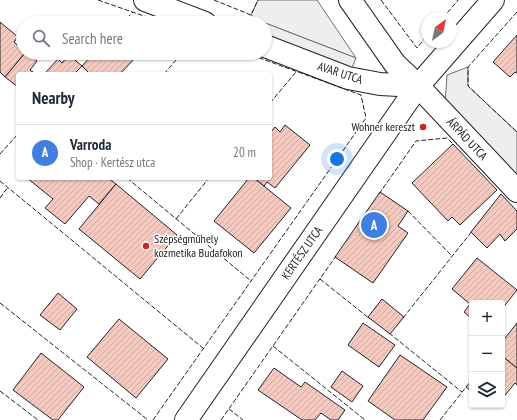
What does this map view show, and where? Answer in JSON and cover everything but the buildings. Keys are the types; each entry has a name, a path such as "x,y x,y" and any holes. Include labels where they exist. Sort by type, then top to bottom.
{"street":[{"path":"145,0 187,16"},
{"name":"ÁRPÁD UTCA","path":"350,0 395,64 418,86 517,191"},
{"name":"KERTÉSZ UTCA","path":"186,420 418,86 493,0"},
{"name":"AVAR UTCA","path":"272,49 348,78 380,84 418,86"}],"shaded area":[{"path":"258,0 317,0 356,58 272,26 272,16 251,15"},
{"path":"272,26 356,58 348,78 272,49"},
{"path":"468,67 468,86 517,132 517,180 445,104 447,75"}],"fence":[{"path":"98,0 144,16"},
{"path":"214,0 251,15 258,0"},
{"path":"381,0 417,48 421,43"},
{"path":"448,12 458,0"},
{"path":"129,16 133,12"},
{"path":"517,12 468,67 468,86 517,132"},
{"path":"166,72 176,60"},
{"path":"153,420 366,118 361,95 265,60"},
{"path":"272,101 296,72"},
{"path":"0,154 16,136"},
{"path":"379,194 416,141 447,138 454,145"},
{"path":"129,180 251,281"},
{"path":"176,219 207,180"},
{"path":"0,181 204,349"},
{"path":"0,198 8,187"},
{"path":"408,211 452,256"},
{"path":"403,318 473,230"},
{"path":"221,420 336,256"},
{"path":"320,279 370,319"},
{"path":"0,303 148,420"},
{"path":"389,333 462,392"},
{"path":"273,346 365,420"},
{"path":"440,420 467,386"},
{"path":"0,391 38,420"},
{"path":"229,409 243,420"}],"place":[{"name":"Wohner kereszt","path":"423,127"},
{"name":"Varroda","path":"374,225"},
{"name":"Szépségműhely kozmetika Budafokon","path":"146,246"}]}
